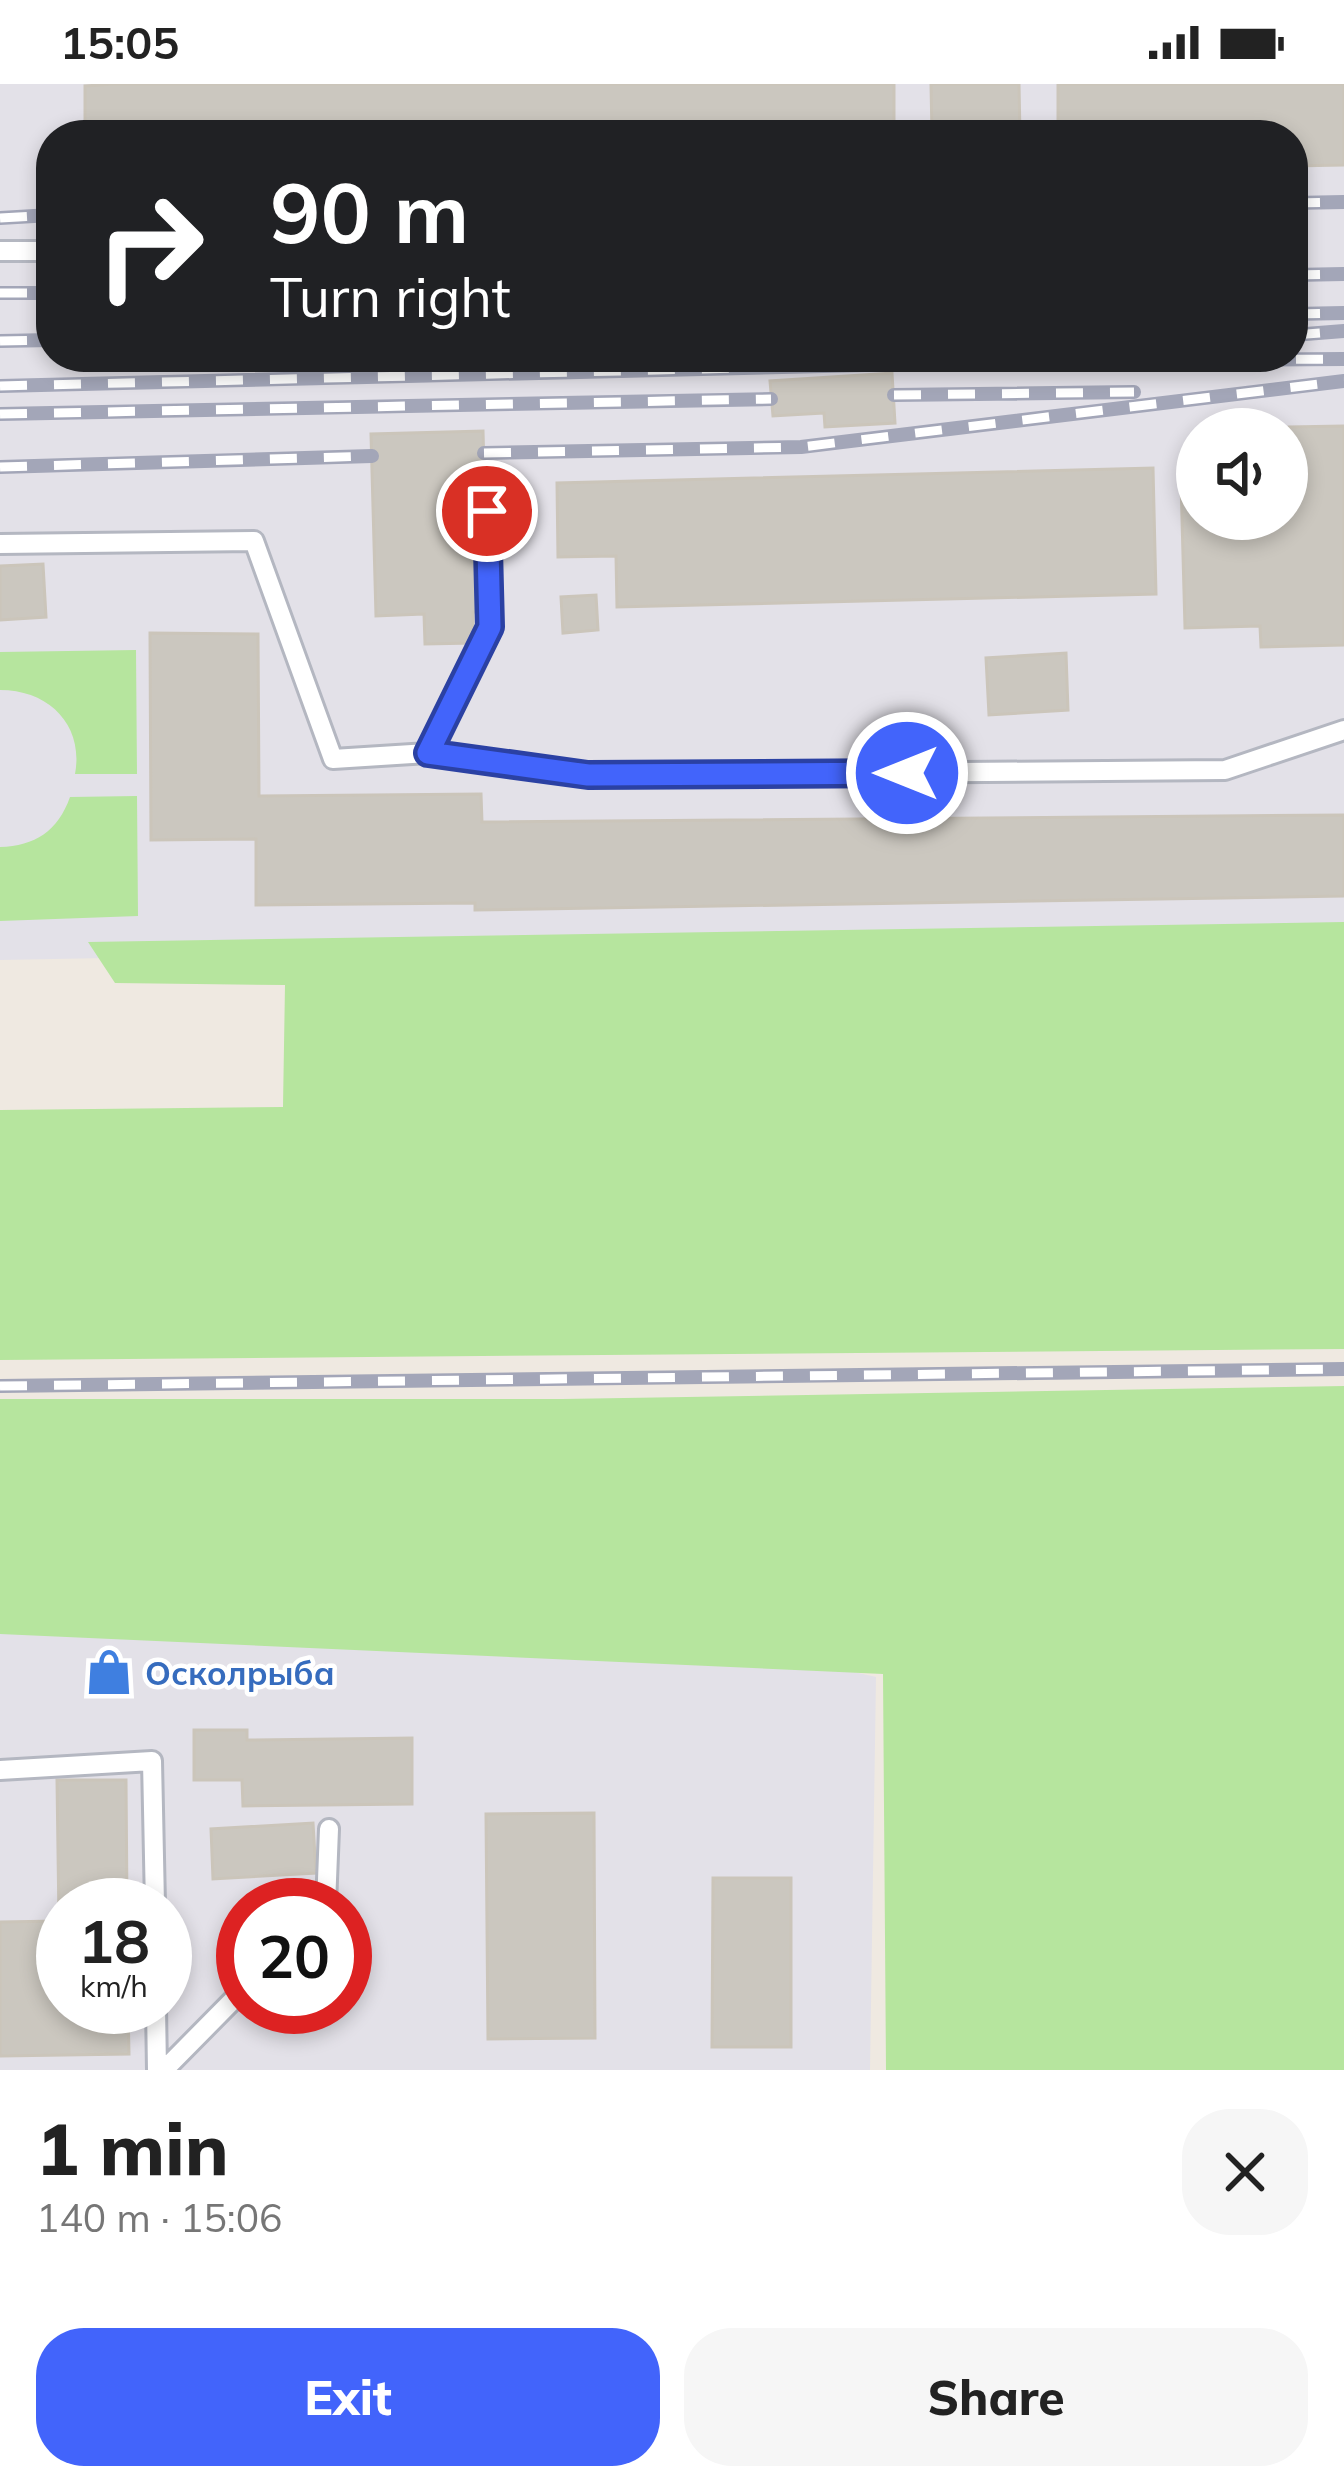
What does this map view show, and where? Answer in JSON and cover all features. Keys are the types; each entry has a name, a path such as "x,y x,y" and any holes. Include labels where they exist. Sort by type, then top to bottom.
{"lane":[{"path":"0,251 36,251"},
{"path":"428,753 490,627 487,511"},
{"path":"0,544 254,541 333,759 428,753 588,775 1226,770 1344,730"},
{"path":"0,1770 152,1761 154,1878"},
{"path":"327,1878 329,1828"},
{"path":"161,2070 216,2016"},
{"path":"158,2034 161,2070"}],"shaded area":[{"path":"0,84 1344,84 1344,935 0,960"},
{"path":"0,1496 486,1586 876,1677 870,2070 0,2070"}],"green space":[{"path":"136,650 137,774 75,774 74,741 60,714 34,696 0,690 0,652"},
{"path":"137,796 138,916 0,921 0,847 24,844 44,834 59,819 70,797"},
{"path":"1344,922 1344,1349 0,1360 0,1110 283,1107 285,985 115,983 88,942"},
{"path":"1344,1386 1344,2070 886,2070 883,1674 0,1634 0,1399 562,1399"}],"building":[{"path":"894,84 894,120 85,120 85,86"},
{"path":"931,84 1019,84 1020,120 932,120"},
{"path":"1058,84 1344,84 1344,165 1308,166 1308,120 1058,120"},
{"path":"892,373 895,423 825,427 824,413 773,416 770,381"},
{"path":"1344,426 1344,645 1261,647 1260,626 1185,628 1183,540 1308,540 1308,427"},
{"path":"483,431 488,612 473,612 473,643 425,644 424,614 376,616 371,434"},
{"path":"1153,468 1156,594 617,607 616,556 558,557 557,483"},
{"path":"43,564 46,617 0,620 0,566"},
{"path":"596,595 598,630 563,633 561,597"},
{"path":"150,633 258,634 259,796 481,794 482,822 1344,815 1344,896 475,910 475,903 256,905 256,839 151,840"},
{"path":"1066,653 1068,710 989,715 986,658"},
{"path":"194,1730 247,1730 247,1740 412,1738 412,1804 243,1806 242,1780 194,1780"},
{"path":"57,1780 126,1780 127,1878 58,1878"},
{"path":"594,1813 595,2038 488,2039 486,1814"},
{"path":"313,1823 316,1873 213,1879 211,1829"},
{"path":"713,1878 791,1878 791,2047 712,2047"},
{"path":"36,1921 36,2034 129,2034 129,2054 0,2056 0,1922"}],"railway":[{"path":"1308,203 1344,202"},
{"path":"0,218 36,216"},
{"path":"1308,275 1344,274"},
{"path":"0,293 36,293"},
{"path":"1308,314 1344,313"},
{"path":"1308,334 1344,331"},
{"path":"0,341 36,340"},
{"path":"1308,359 1344,359"},
{"path":"0,386 576,372"},
{"path":"484,453 801,447 1344,381"},
{"path":"894,395 1134,392"},
{"path":"0,414 771,399"},
{"path":"0,467 372,456"},
{"path":"0,1386 1344,1369"}],"place":[{"name":"Осколрыба","path":"109,1672"}],"route":[{"path":"487,511 490,627 428,753 588,775 907,773"}]}
